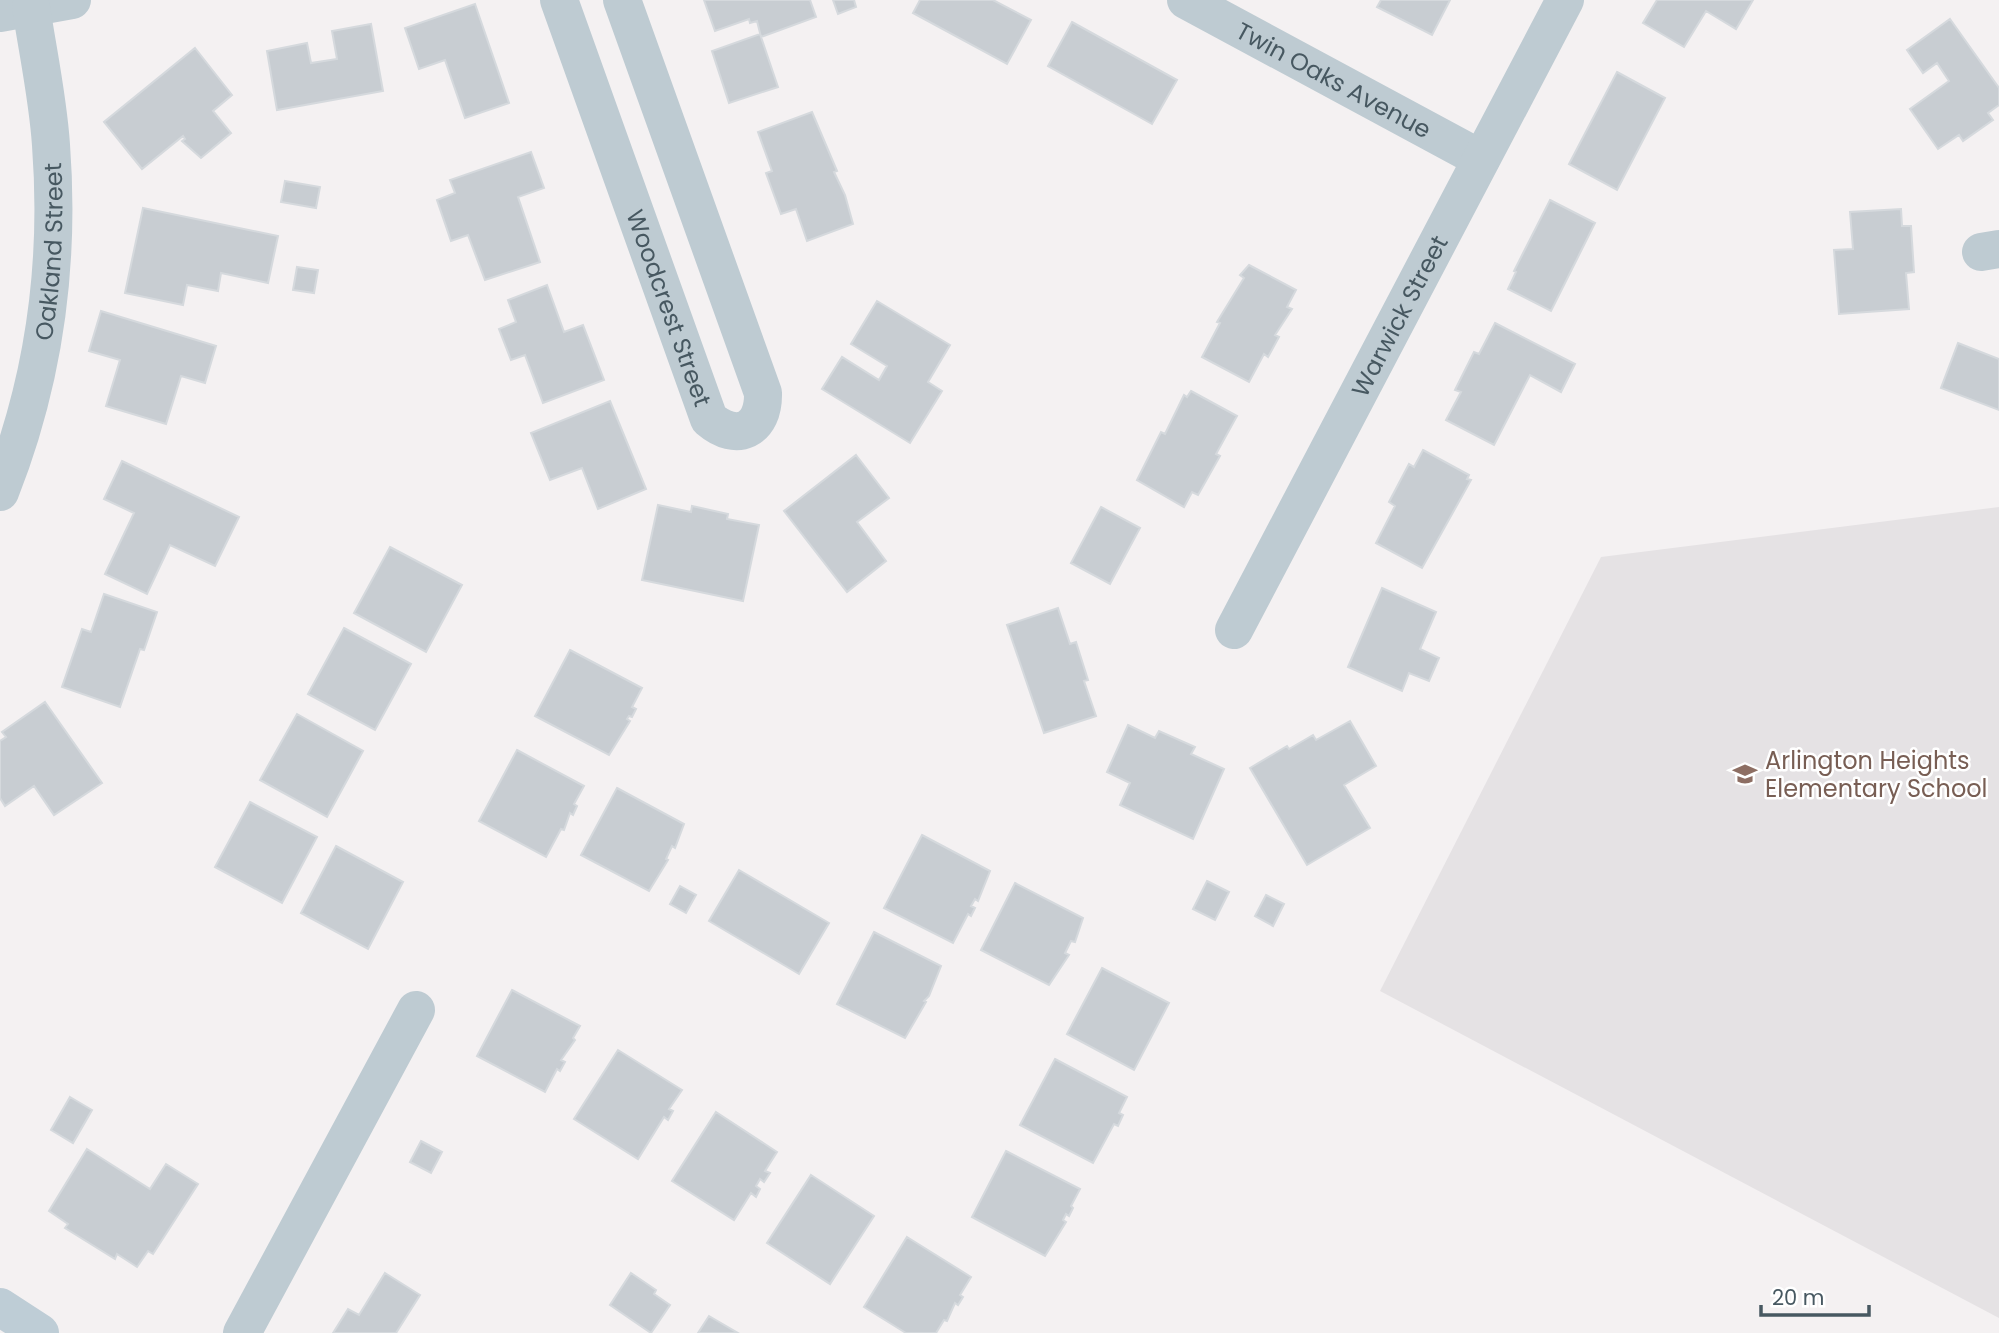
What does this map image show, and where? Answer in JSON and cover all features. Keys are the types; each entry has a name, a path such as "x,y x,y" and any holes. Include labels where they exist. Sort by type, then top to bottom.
{"main road":[{"path":"0,1307 40,1333"}],"street":[{"path":"16,10 72,0"},
{"name":"Woodcrest Street","path":"559,0 709,419 722,430 739,432 754,425 764,410 763,393 622,0"},
{"name":"Twin Oaks Avenue","path":"1186,0 1481,159"},
{"name":"Warwick Street","path":"1234,630 1565,0"},
{"name":"Oakland Street","path":"0,492 40,362 47,327 54,225 51,144 16,10"},
{"path":"242,1333 416,1010"}],"shaded area":[{"name":"Arlington Heights Elementary School","path":"1999,507 1999,1318 1380,991 1601,557"}],"building":[{"path":"704,0 810,0 816,17 761,37 757,21 750,23 749,19 715,31"},
{"path":"833,0 854,0 856,7 838,14"},
{"path":"920,0 993,0 1031,20 1007,64 913,13"},
{"path":"1381,0 1450,0 1432,35 1377,7"},
{"path":"1657,0 1753,0 1736,29 1706,11 1684,47 1643,23"},
{"path":"475,4 509,103 465,118 445,60 419,69 405,28"},
{"path":"1950,19 1999,88 1999,105 1988,113 1993,120 1963,141 1959,135 1938,149 1910,109 1949,81 1937,63 1923,73 1907,50"},
{"path":"1072,22 1177,80 1152,124 1048,66"},
{"path":"371,24 383,91 277,110 267,51 307,43 311,63 337,59 332,31"},
{"path":"760,34 778,87 729,103 712,51"},
{"path":"195,48 232,95 213,111 231,133 201,158 182,141 185,139 183,136 142,169 104,122"},
{"path":"1617,72 1665,98 1617,190 1569,164"},
{"path":"812,112 837,171 834,172 845,195 853,224 807,241 796,209 781,214 766,173 772,171 758,132"},
{"path":"531,152 544,188 518,197 540,262 485,280 468,235 451,241 437,200 455,193 450,180"},
{"path":"285,181 320,187 316,208 281,202"},
{"path":"1550,200 1595,223 1551,311 1508,289 1516,272 1514,271"},
{"path":"143,208 278,236 268,283 221,273 218,291 187,285 183,305 125,293"},
{"path":"1901,209 1902,226 1911,226 1914,272 1906,273 1909,309 1839,314 1834,250 1853,249 1850,212"},
{"path":"1249,265 1296,290 1287,307 1292,309 1275,335 1279,337 1268,357 1264,354 1249,382 1202,357 1220,323 1217,322 1244,278 1240,275"},
{"path":"297,267 318,270 314,293 293,290"},
{"path":"547,285 564,332 583,325 604,380 543,403 525,355 511,360 499,329 516,322 508,300"},
{"path":"877,301 950,345 928,382 942,391 910,443 822,389 842,357 879,380 887,366 851,344"},
{"path":"101,311 216,346 205,383 181,376 166,424 106,406 120,360 89,351"},
{"path":"1495,323 1575,364 1561,392 1530,375 1494,445 1446,420 1461,392 1455,390 1474,352 1479,354"},
{"path":"1958,343 1999,359 1999,410 1941,388"},
{"path":"1191,391 1237,416 1216,454 1220,456 1198,495 1192,492 1184,507 1137,480 1161,432 1165,434 1184,395 1187,397"},
{"path":"610,401 646,489 598,509 582,468 550,480 531,433"},
{"path":"1423,450 1469,475 1467,479 1471,480 1422,568 1376,543 1395,506 1389,502 1409,464 1414,467"},
{"path":"856,455 889,498 857,522 886,561 847,592 784,511"},
{"path":"122,461 239,517 215,566 170,545 147,594 105,574 134,513 104,499"},
{"path":"658,505 691,512 692,506 728,514 727,519 759,525 743,601 642,580"},
{"path":"1101,507 1140,528 1110,584 1071,563"},
{"path":"390,547 462,585 426,652 354,613"},
{"path":"1382,588 1436,612 1420,649 1439,658 1429,681 1409,673 1402,691 1348,667"},
{"path":"104,594 157,612 144,650 140,649 120,707 62,687 82,629 91,632"},
{"path":"1058,608 1070,644 1076,642 1088,680 1084,681 1096,716 1044,733 1007,625"},
{"path":"344,628 411,664 375,730 308,694"},
{"path":"570,650 642,688 632,707 636,709 632,717 627,719 630,721 609,755 535,716"},
{"path":"45,702 102,783 54,815 34,786 5,806 0,798 0,741 6,737 2,732"},
{"path":"297,714 363,751 327,817 260,780"},
{"path":"1350,721 1376,766 1344,785 1370,828 1307,865 1250,768 1287,746 1289,749 1313,735 1316,740"},
{"path":"1128,725 1155,738 1159,731 1195,747 1191,754 1224,769 1193,839 1120,805 1130,783 1107,772"},
{"path":"517,750 584,786 574,804 577,806 573,815 570,813 564,830 561,829 546,857 479,821"},
{"path":"617,788 684,824 675,848 672,846 666,859 668,860 649,891 581,855"},
{"path":"250,802 317,837 282,903 215,867"},
{"path":"922,835 990,871 978,901 975,899 971,906 975,908 971,916 968,914 953,943 884,908"},
{"path":"336,846 403,882 368,949 301,913"},
{"path":"739,870 829,923 799,974 709,921"},
{"path":"1207,881 1229,892 1215,920 1193,909"},
{"path":"1015,883 1083,918 1075,942 1071,941 1065,953 1069,955 1049,985 981,950"},
{"path":"680,886 696,895 686,913 670,904"},
{"path":"1266,895 1284,904 1273,926 1255,916"},
{"path":"874,932 941,966 929,996 924,1001 926,1002 905,1038 837,1004"},
{"path":"1102,968 1169,1003 1134,1070 1067,1034"},
{"path":"512,990 580,1026 573,1038 575,1040 561,1060 565,1062 560,1071 557,1069 545,1092 477,1056"},
{"path":"618,1050 682,1090 669,1109 673,1111 668,1120 664,1117 638,1159 574,1119"},
{"path":"1055,1059 1127,1097 1119,1113 1123,1115 1118,1126 1114,1124 1093,1163 1020,1125"},
{"path":"70,1097 92,1110 73,1143 51,1130"},
{"path":"716,1112 777,1152 765,1171 770,1173 764,1182 760,1179 756,1186 760,1189 756,1197 751,1193 734,1220 672,1181"},
{"path":"421,1141 442,1152 431,1173 410,1162"},
{"path":"87,1149 150,1189 166,1164 198,1184 153,1254 148,1251 137,1267 117,1254 115,1259 65,1228 68,1224 49,1211"},
{"path":"1006,1151 1080,1189 1069,1216 1066,1214 1063,1220 1066,1222 1045,1256 972,1217"},
{"path":"811,1175 874,1216 830,1284 767,1243"},
{"path":"907,1237 971,1277 960,1295 963,1297 958,1305 955,1303 947,1321 944,1320 936,1333 906,1333 864,1307"},
{"path":"385,1273 420,1295 396,1333 333,1333 348,1309 359,1315"},
{"path":"631,1273 656,1290 654,1294 670,1305 651,1333 610,1305"},
{"path":"709,1316 738,1333 698,1333"}],"place":[{"name":"Arlington Heights Elementary School","path":"1745,774"}]}
